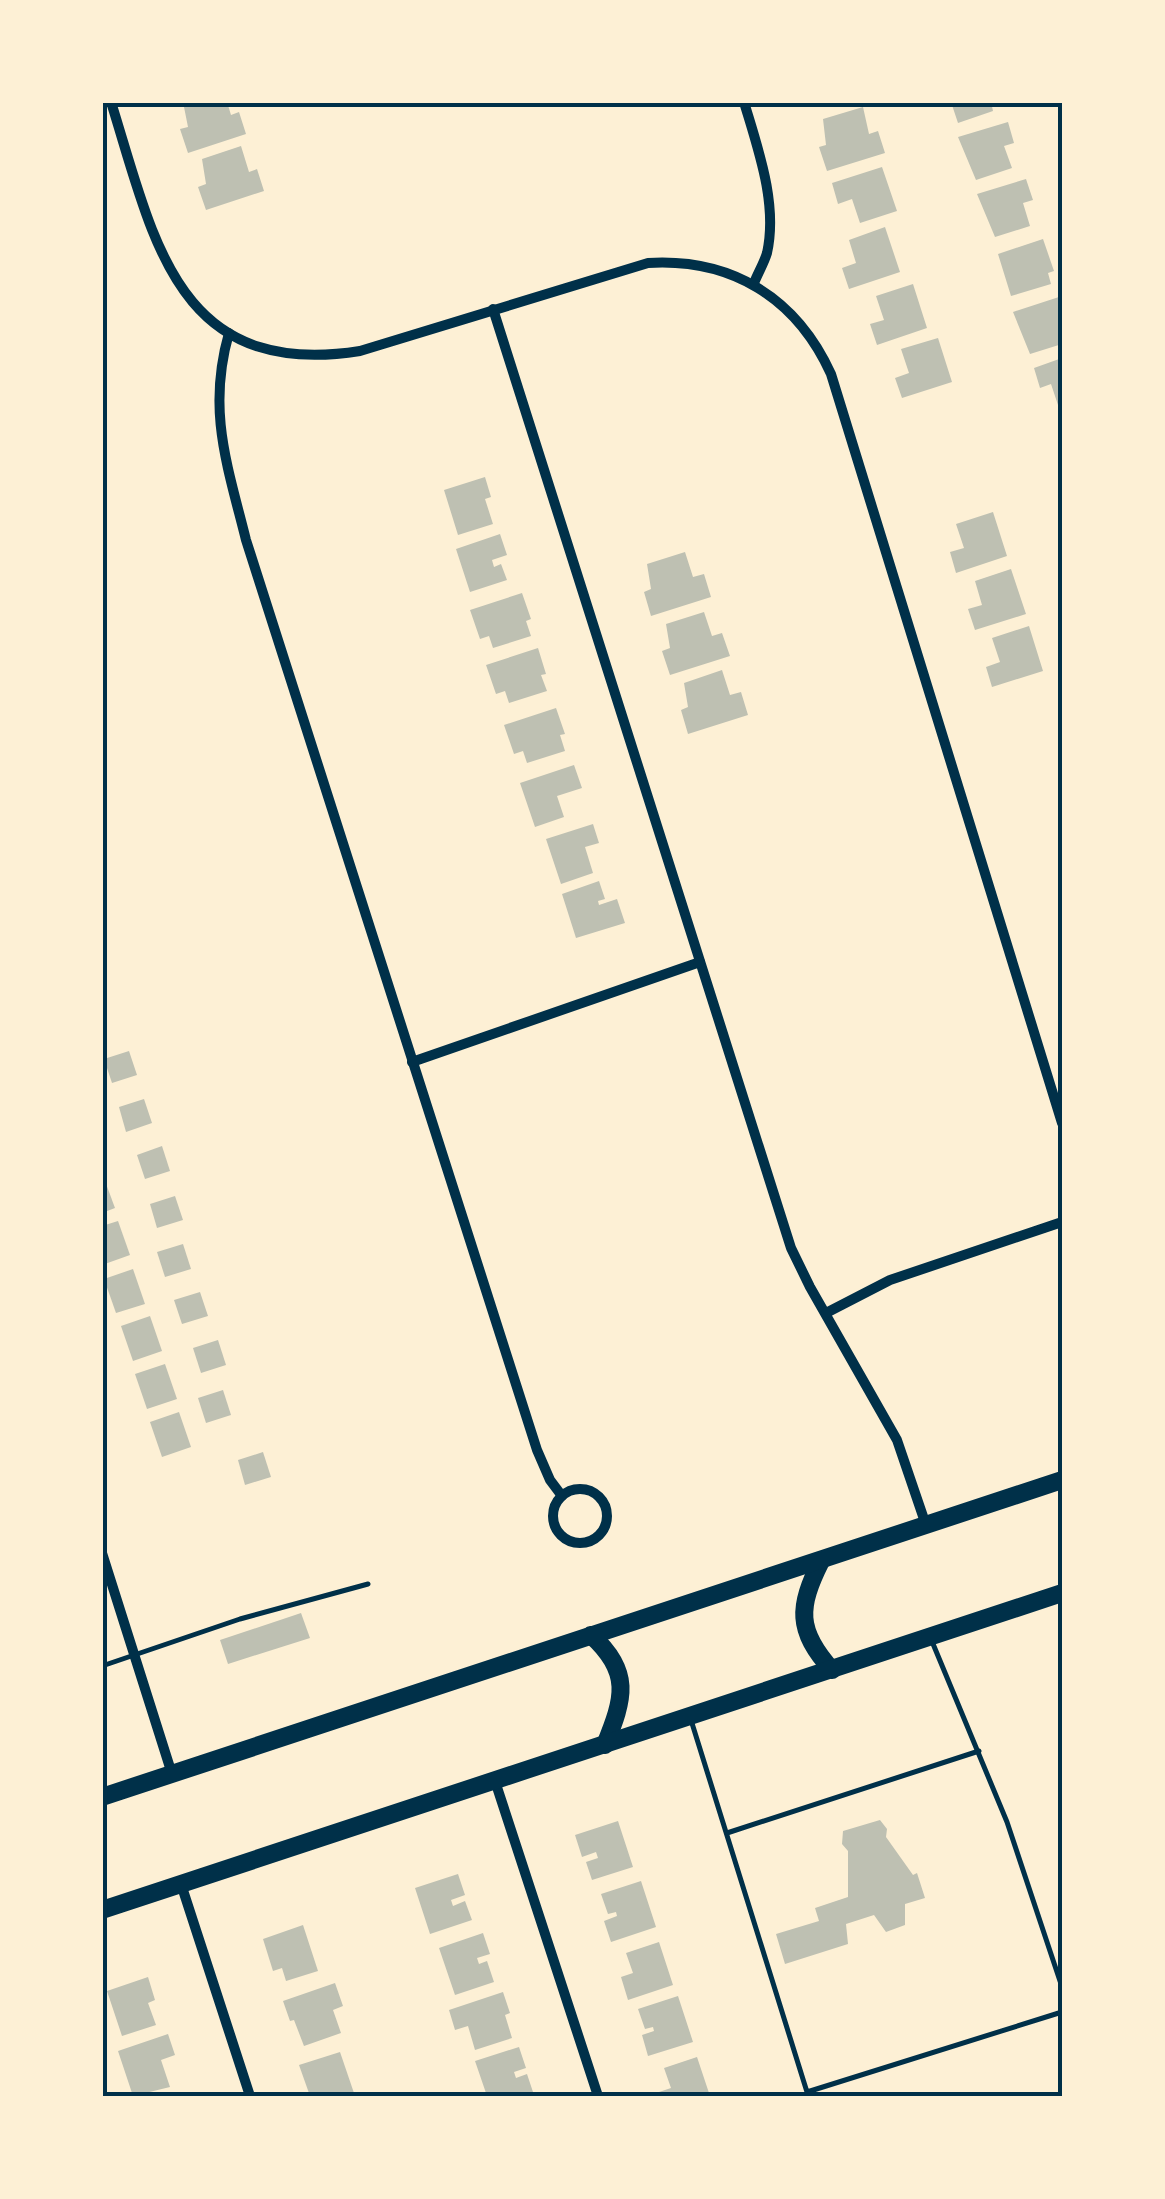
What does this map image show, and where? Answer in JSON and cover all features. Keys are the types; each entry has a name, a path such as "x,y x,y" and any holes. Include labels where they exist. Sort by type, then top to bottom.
{"main road":[{"path":"102,1797 1062,1480"},
{"path":"821,1560 809,1584 803,1619 816,1652 832,1670"},
{"path":"102,1910 1062,1593"},
{"path":"592,1635 609,1651 622,1682 616,1718 604,1745"}],"street":[{"path":"111,102 164,263 200,310 229,333 283,353 336,354 360,350 648,263 716,268 754,283 790,310 814,340 831,374 1062,1123"},
{"path":"744,102 758,148 768,206 767,254 754,283"},
{"path":"493,308 791,1248 897,1440 926,1525"},
{"path":"229,333 219,367 218,420 252,558 537,1450 562,1496"},
{"path":"412,1062 700,962"},
{"path":"826,1313 890,1280 1062,1222"},
{"path":"581,1490 600,1498 606,1518 598,1536 578,1543 560,1534 553,1515 562,1496 581,1490"},
{"path":"102,1554 172,1774"},
{"path":"495,1782 598,2096"},
{"path":"181,1884 250,2096"}],"lane":[{"path":"102,1666 240,1619 368,1584"},
{"path":"930,1636 979,1751 1062,1987"},
{"path":"690,1717 807,2092 1062,2012"},
{"path":"727,1833 979,1751"}],"building":[{"path":"183,102 227,102 231,115 239,112 246,134 188,153 180,129 188,127"},
{"path":"951,102 991,102 993,111 958,123"},
{"path":"863,107 869,134 878,131 885,153 827,171 819,147 826,145 823,119"},
{"path":"1008,122 1014,143 1004,146 1012,168 976,180 958,137"},
{"path":"241,146 249,172 257,169 264,191 206,210 198,187 206,184 202,159"},
{"path":"882,167 897,211 860,223 852,199 838,204 832,183"},
{"path":"1026,179 1033,200 1023,203 1030,226 995,237 977,194"},
{"path":"885,227 900,272 849,289 842,268 856,263 849,240"},
{"path":"1043,239 1054,271 1048,273 1051,284 1011,296 998,254"},
{"path":"913,284 927,328 877,345 870,324 884,320 876,296"},
{"path":"1062,296 1062,344 1030,354 1013,312"},
{"path":"938,338 952,382 902,398 895,378 909,373 901,349"},
{"path":"1062,358 1059,408 1051,384 1040,388 1034,368"},
{"path":"485,477 491,497 485,499 493,524 458,535 444,490"},
{"path":"993,512 1007,556 956,573 950,552 964,548 956,524"},
{"path":"500,534 507,555 492,560 494,567 501,564 507,580 470,592 456,549"},
{"path":"685,552 693,577 704,574 711,597 651,616 644,592 651,589 647,564"},
{"path":"1011,569 1026,614 975,630 968,609 982,605 975,581"},
{"path":"522,593 531,619 526,621 531,636 493,648 489,636 480,639 470,610"},
{"path":"704,612 712,636 722,633 730,656 670,675 662,651 670,648 666,624"},
{"path":"1029,626 1043,671 992,687 986,667 1000,662 992,638"},
{"path":"538,648 547,691 509,703 505,691 496,694 486,665"},
{"path":"722,670 730,695 741,692 748,715 688,734 681,710 688,707 684,683"},
{"path":"556,708 565,734 560,735 565,751 527,763 523,751 514,754 504,725"},
{"path":"574,765 582,788 557,796 564,817 535,827 520,783"},
{"path":"593,824 599,843 585,847 593,873 561,884 546,839"},
{"path":"599,881 605,899 598,901 599,905 617,899 625,923 576,938 562,894"},
{"path":"129,1051 137,1075 112,1083 104,1059"},
{"path":"144,1099 152,1123 126,1132 119,1107"},
{"path":"162,1146 170,1171 145,1179 137,1155"},
{"path":"102,1173 115,1208 102,1213"},
{"path":"175,1196 183,1220 157,1228 150,1204"},
{"path":"118,1221 130,1255 102,1265 102,1226"},
{"path":"183,1244 191,1269 165,1277 157,1252"},
{"path":"133,1269 145,1304 116,1313 104,1279"},
{"path":"200,1292 208,1316 182,1324 174,1300"},
{"path":"150,1316 162,1351 133,1361 121,1326"},
{"path":"218,1340 226,1365 201,1373 193,1348"},
{"path":"165,1364 177,1399 147,1409 135,1374"},
{"path":"223,1390 231,1415 206,1423 198,1398"},
{"path":"179,1412 191,1447 162,1457 150,1422"},
{"path":"263,1452 271,1477 245,1485 238,1460"},
{"path":"301,1613 310,1638 228,1664 220,1640"},
{"path":"880,1820 887,1829 886,1837 913,1875 917,1873 925,1898 905,1904 905,1925 886,1932 874,1915 846,1924 848,1944 785,1964 776,1934 819,1921 815,1908 848,1897 848,1851 842,1844 843,1831"},
{"path":"618,1821 633,1867 592,1880 586,1862 598,1858 596,1852 582,1857 575,1835"},
{"path":"458,1874 465,1895 451,1900 453,1906 465,1901 472,1920 430,1934 415,1888"},
{"path":"641,1881 656,1927 611,1942 604,1921 617,1916 616,1912 608,1914 601,1894"},
{"path":"303,1925 318,1971 286,1981 282,1968 273,1971 263,1939"},
{"path":"483,1933 490,1954 477,1958 479,1964 487,1961 494,1982 455,1995 439,1948"},
{"path":"659,1942 673,1985 628,2000 621,1977 633,1973 626,1953"},
{"path":"148,1977 155,2000 148,2003 156,2025 122,2036 107,1991"},
{"path":"335,1983 343,2006 333,2010 341,2033 304,2046 283,2001"},
{"path":"503,1992 512,2038 475,2050 468,2026 455,2030 449,2010"},
{"path":"678,1996 693,2042 648,2056 642,2035 654,2031 653,2027 645,2029 638,2009"},
{"path":"168,2034 175,2055 161,2060 170,2087 133,2096 118,2051"},
{"path":"519,2047 526,2068 514,2072 516,2078 527,2074 534,2095 487,2096 475,2061"},
{"path":"340,2052 355,2096 310,2096 299,2065"},
{"path":"697,2057 710,2096 660,2096 659,2092 671,2088 664,2068"}]}
